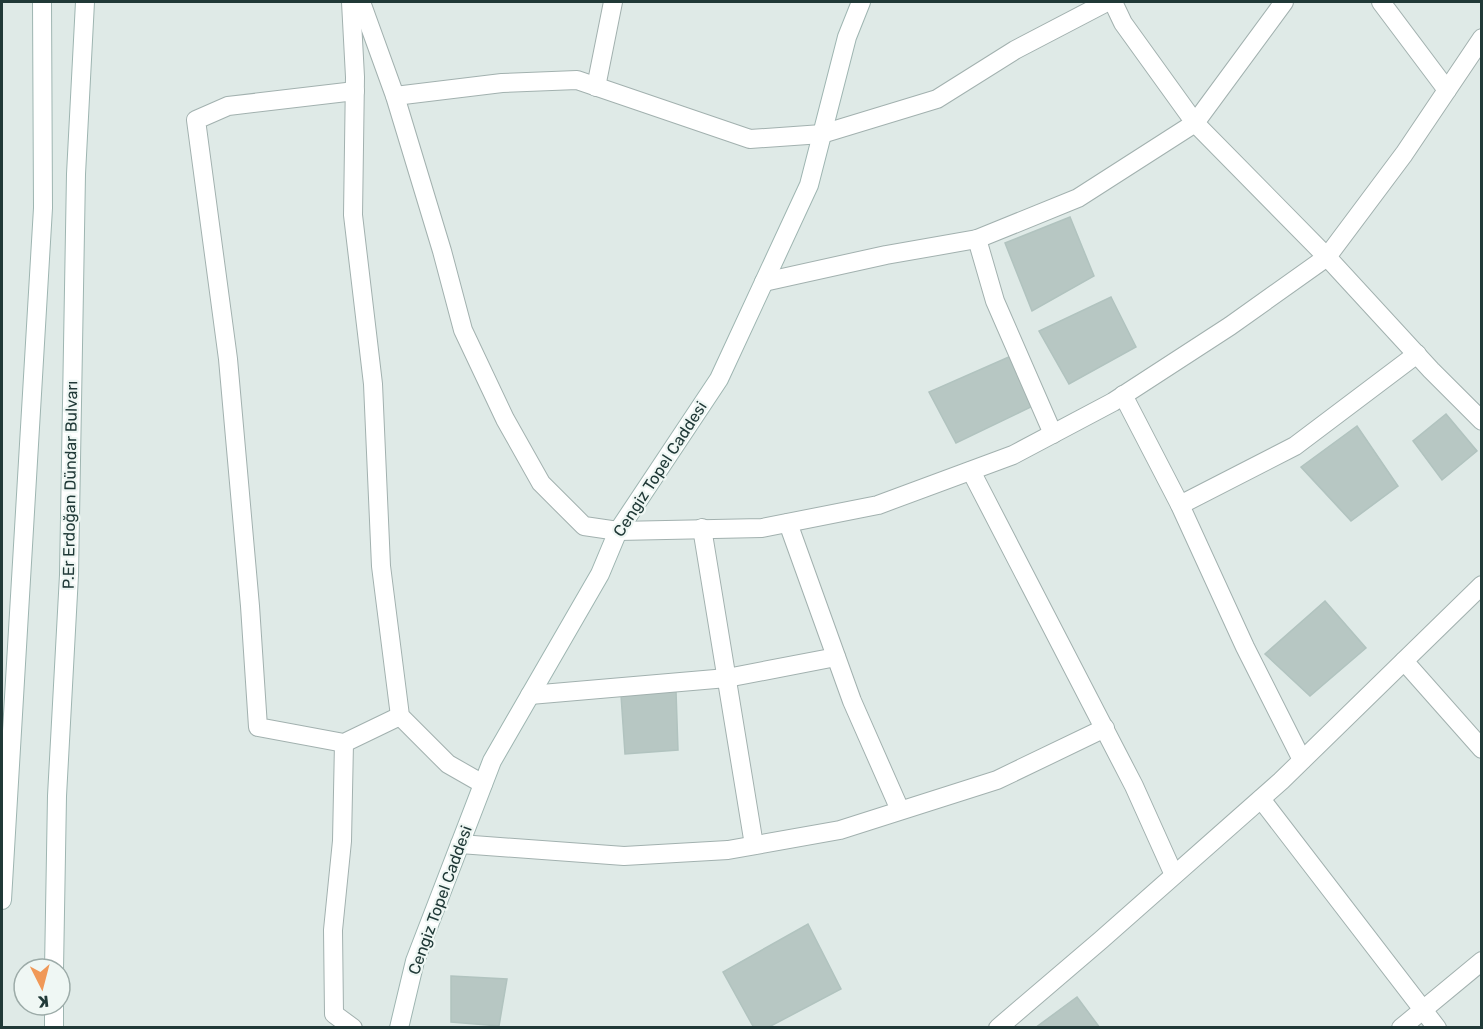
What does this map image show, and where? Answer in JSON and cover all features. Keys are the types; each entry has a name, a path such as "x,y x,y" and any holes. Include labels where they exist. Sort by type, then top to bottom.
{"street":[{"path":"2,900 43,208 42,2"},
{"name":"P.Er Erdoğan Dündar Bulvarı","path":"54,957 57,796 69,575 76,174 85,2"},
{"path":"351,2 355,91 353,215 372,384 381,566 400,716 448,764 483,784"},
{"path":"361,2 395,96 442,251 463,330 505,419 542,483 584,526 618,531 762,528 878,505 1013,455 1124,395 1230,326 1327,257 1404,154 1482,38"},
{"path":"596,87 613,2"},
{"name":"Cengiz Topel Caddesi","path":"399,1028 415,961 492,761 600,574 618,531 719,379 809,185 847,37 861,2"},
{"path":"395,96 502,82 577,80 750,139 822,134 937,99 1015,50 1107,2"},
{"path":"1113,2 1123,22 1195,123 1327,257 1482,421"},
{"path":"764,282 886,255 977,239 1078,198 1195,123 1284,2"},
{"path":"1381,2 1447,90"},
{"path":"355,91 228,106 196,120 228,359 250,606 258,727 344,743 400,716"},
{"path":"977,239 995,301 1053,434"},
{"path":"1180,505 1295,446 1417,354"},
{"path":"1124,395 1180,505 1245,648 1302,760"},
{"path":"970,471 1105,728 1174,875"},
{"path":"788,523 852,701 900,810"},
{"path":"702,528 754,845"},
{"path":"998,1028 1261,799 1482,585"},
{"path":"530,695 727,678 836,657"},
{"path":"1404,661 1482,750"},
{"path":"460,844 624,856 728,850 840,830 996,780 1105,728"},
{"path":"344,743 342,841 333,930 334,1014 353,1028"},
{"path":"1261,799 1437,1028"},
{"path":"1401,1028 1482,961"}],"building":[{"path":"1070,217 1094,276 1032,311 1005,243"},
{"path":"1111,297 1136,347 1069,384 1039,331"},
{"path":"1011,356 1033,406 956,443 929,392"},
{"path":"1446,414 1477,451 1442,480 1413,441"},
{"path":"1357,426 1398,486 1351,521 1301,467"},
{"path":"1325,601 1366,648 1310,696 1265,654"},
{"path":"676,691 678,750 625,754 621,695"},
{"path":"808,924 841,989 767,1028 754,1028 723,972"},
{"path":"451,976 507,979 499,1026 451,1022"},
{"path":"1077,997 1100,1028 1035,1028"}]}
